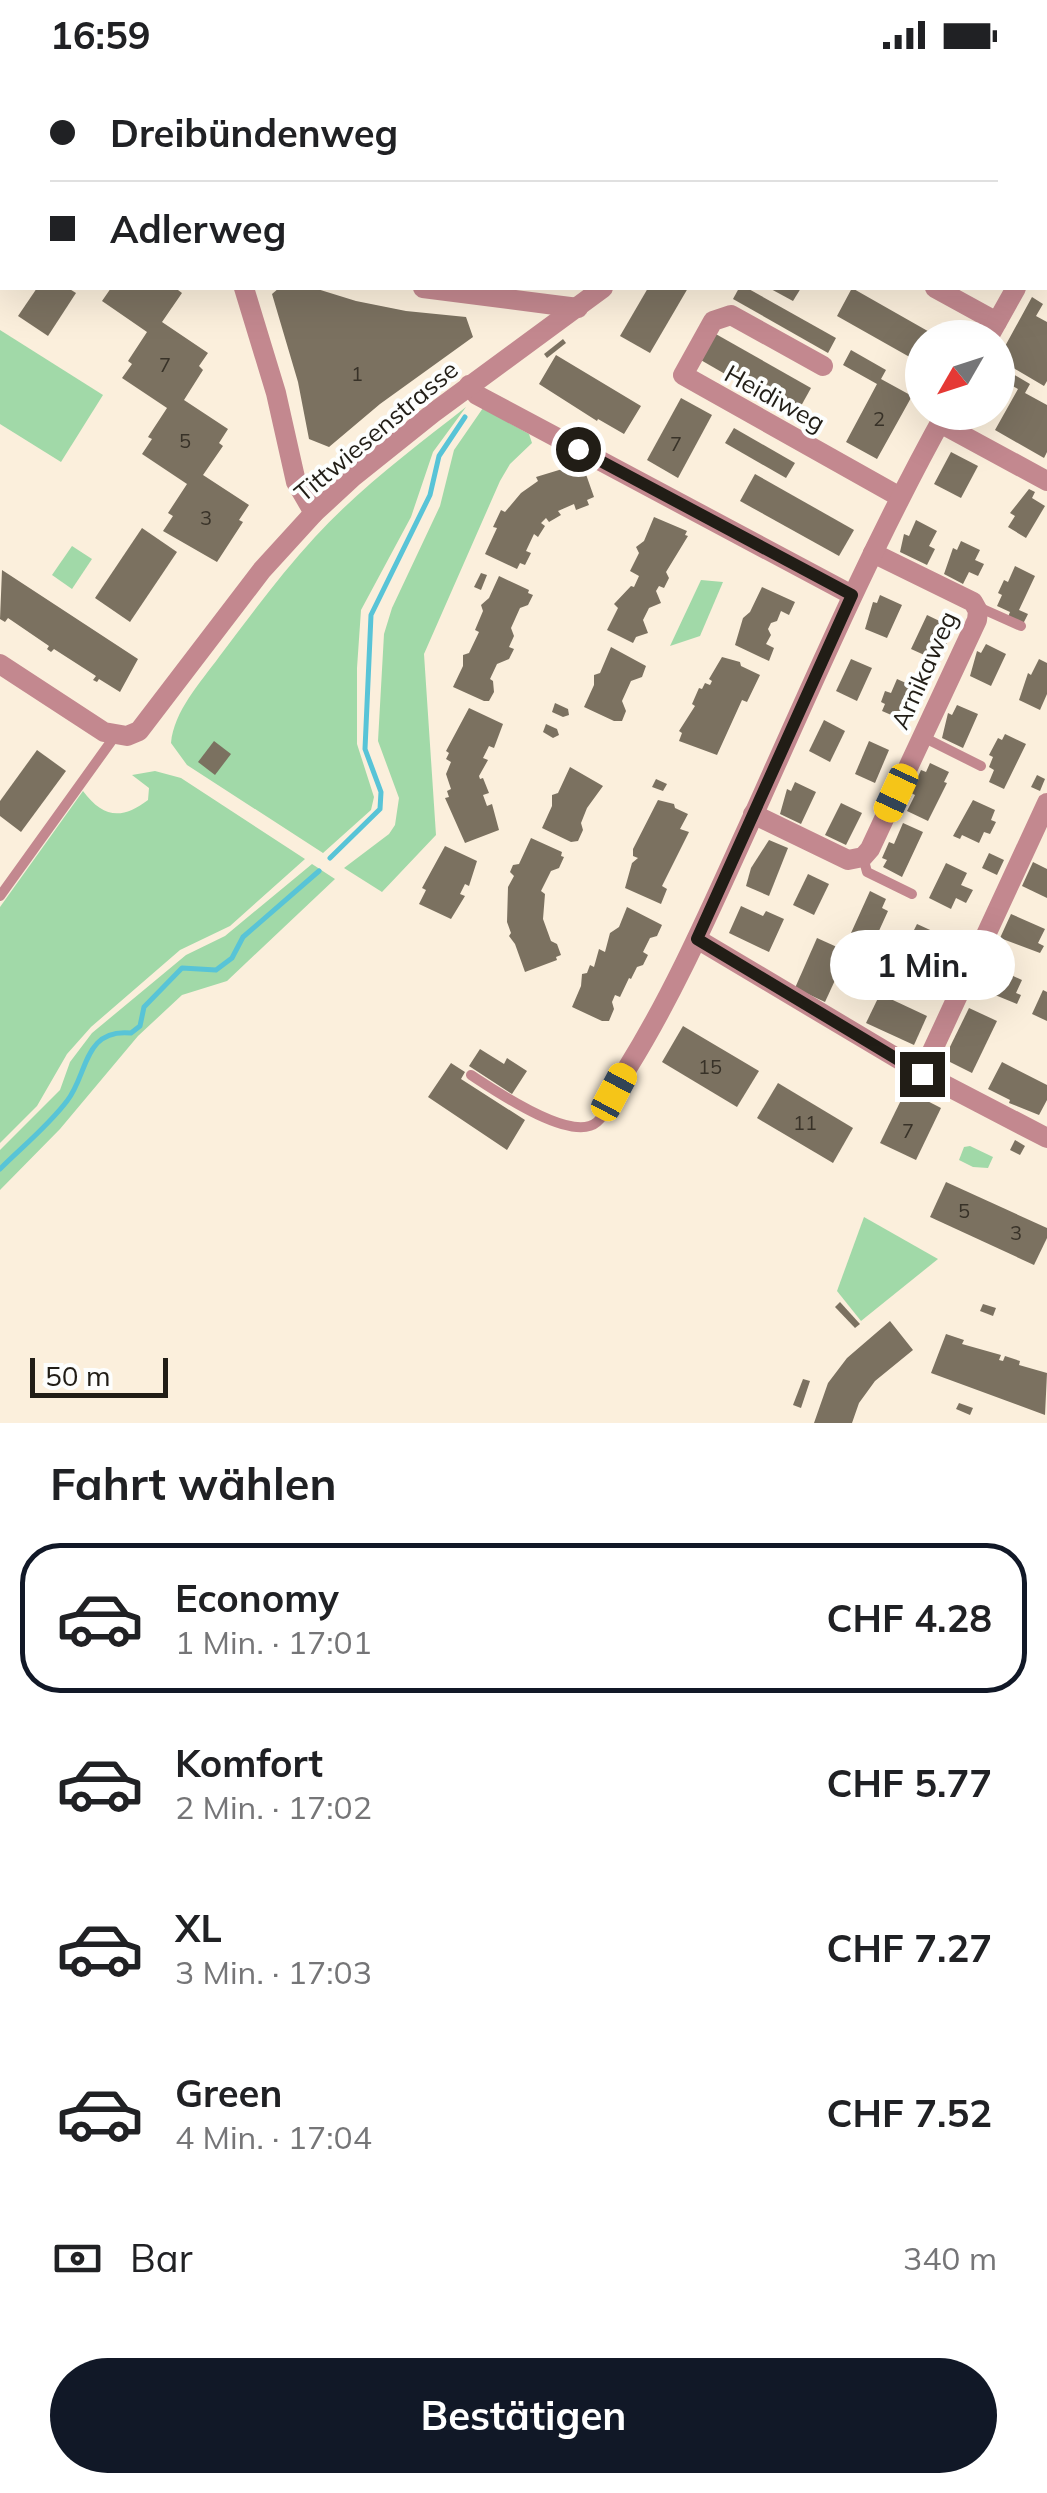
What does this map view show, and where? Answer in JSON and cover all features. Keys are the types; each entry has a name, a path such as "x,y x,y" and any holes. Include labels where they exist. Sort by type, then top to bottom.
{"street":[{"path":"245,290 268,362 296,482 314,513"},
{"path":"438,290 578,308"},
{"name":"Tittwiesenstrasse","path":"124,736 157,710 262,570 314,513 469,385 600,290"},
{"path":"938,290 978,320"},
{"path":"998,320 1015,290"},
{"name":"Heidiweg","path":"823,366 731,315 713,321 683,375 900,496"},
{"path":"469,385 477,395 852,595"},
{"path":"628,1067 644,1045 697,939 852,595 936,430"},
{"path":"963,430 1047,481"},
{"name":"Arnikaweg","path":"863,858 977,620 973,602 874,553"},
{"path":"0,664 124,736"},
{"path":"922,1074 1047,803"},
{"path":"753,814 848,860 863,858"},
{"path":"697,939 922,1074 1047,1138"}],"lane":[{"path":"976,606 1021,626"},
{"path":"0,896 124,736"},
{"path":"922,737 981,766"},
{"path":"863,858 867,872 912,894"},
{"path":"471,1074 518,1106 579,1128 592,1126 600,1118 628,1067"}],"green space":[{"path":"0,330 103,395 61,462 0,424"},
{"path":"466,407 433,452 411,517 361,610 357,744 374,797 371,810 323,853 187,765 171,743 173,731 196,687 315,537 369,485"},
{"path":"483,408 529,434 532,443 510,464 500,481 424,654 436,835 382,892 344,868 389,834 395,825 399,798 378,741 384,634 392,608 440,506 454,450"},
{"path":"72,546 92,559 72,589 52,575"},
{"path":"701,580 723,582 700,636 670,646"},
{"path":"155,771 181,778 305,859 230,926 180,950 91,1027 67,1054 37,1106 0,1143 0,907 83,791 106,811 130,811 148,800 149,788 132,775"},
{"path":"312,864 335,879 227,981 182,995 138,1036 60,1129 0,1190 0,1150 60,1090 70,1062 92,1033 186,955 225,936"},
{"path":"964,1147 993,1157 988,1168 973,1167 959,1160"},
{"path":"864,1217 938,1259 861,1321 837,1291"}],"building":[{"path":"36,290 76,293 48,336 18,316"},
{"path":"110,290 182,293 162,322 208,353 199,366 203,370 184,400 228,429 219,443 223,446 203,475 249,505 239,520 243,522 217,562 163,531 173,516 168,513 187,484 142,454 167,408 122,378 147,332 102,301"},
{"path":"277,290 320,290 406,311 466,317 473,337 380,404 329,447 309,439 298,382 272,294"},
{"path":"647,290 687,290 650,353 620,336"},
{"path":"738,290 751,290 836,338 828,353 733,299"},
{"path":"773,290 800,290 793,301"},
{"path":"851,290 908,320 905,320 905,354 837,316"},
{"path":"1032,297 1043,304 1036,316 1047,322 1044,386 1015,369 1015,328"},
{"path":"714,333 811,388 796,415 699,359"},
{"path":"563,339 566,343 547,358 544,354"},
{"path":"851,350 886,370 881,379 905,392 905,409 877,459 846,442 877,384 843,365"},
{"path":"556,355 641,406 624,434 539,384"},
{"path":"1015,375 1030,384 1025,393 1047,405 1044,458 995,430 1015,430"},
{"path":"681,398 712,415 678,478 647,460"},
{"path":"734,428 795,463 786,478 725,443"},
{"path":"951,452 978,466 961,498 934,484"},
{"path":"582,463 594,497 587,500 589,505 576,510 574,504 558,511 561,515 549,522 546,518 541,523 545,526 538,537 534,534 526,551 531,553 525,565 520,563 517,569 485,554 501,510 505,512 538,481 536,477"},
{"path":"755,474 854,530 839,556 740,501"},
{"path":"1029,489 1035,492 1032,498 1045,506 1026,538 1008,527 1015,516 1010,513"},
{"path":"654,517 687,531 688,536 666,572 669,578 664,588 659,586 656,591 661,603 649,608 643,620 648,633 636,637 633,643 607,630 618,608 614,604 634,587 639,576 630,571 639,553 636,547 644,541"},
{"path":"916,520 937,531 929,546 935,549 927,565 900,552 904,534 909,536"},
{"path":"142,528 177,552 130,622 95,598"},
{"path":"961,541 980,550 975,560 984,564 978,576 969,572 963,584 944,574 953,548 957,550"},
{"path":"1015,566 1035,576 1019,610 1028,614 1023,624 997,606 1002,595 998,593"},
{"path":"2,570 138,659 120,692 99,679 93,680 96,676 54,649 51,652 49,646 8,618 5,622 0,619"},
{"path":"481,573 487,575 481,590 474,587"},
{"path":"499,576 533,595 528,605 520,608 511,628 514,636 509,647 514,649 509,659 497,664 490,679 494,692 489,701 484,701 453,687 463,666 463,655 469,653 479,632 475,630 483,611 481,605 489,598"},
{"path":"762,587 795,602 789,615 781,611 768,629 771,635 766,644 774,648 769,661 735,645 743,618"},
{"path":"880,595 902,605 887,638 865,629 873,602 877,603"},
{"path":"927,615 954,628 942,653 935,650 931,658 911,649"},
{"path":"986,644 1006,654 991,686 970,676 977,651 981,653"},
{"path":"611,647 646,666 642,677 631,681 622,701 626,711 622,721 584,707 594,675 600,673"},
{"path":"722,657 740,662 760,675 747,702 742,700 717,755 679,741 679,731 695,706 692,704 699,688 705,683 710,685 709,679"},
{"path":"851,659 872,668 857,701 836,691"},
{"path":"1039,659 1047,663 1047,694 1040,710 1019,700 1028,673 1031,675"},
{"path":"897,679 917,688 903,720 882,711 885,691 891,693"},
{"path":"555,703 568,709 569,715 563,717 552,712"},
{"path":"957,705 978,714 963,748 942,738 948,713 952,715"},
{"path":"469,708 503,724 494,748 489,746 483,758 488,760 479,776 489,793 483,795 487,806 492,804 499,830 465,843 445,798 451,789 446,774 451,762 446,759 446,751"},
{"path":"824,720 845,731 830,762 809,751"},
{"path":"546,724 557,729 559,735 553,738 543,732"},
{"path":"1005,734 1026,744 1004,789 989,782 994,770 989,767 993,757 989,755 998,738 1002,740"},
{"path":"214,741 231,754 215,775 198,762"},
{"path":"869,741 889,750 875,783 855,774"},
{"path":"37,750 66,771 21,832 0,816 0,801"},
{"path":"930,763 949,772 928,821 907,811 921,770 926,772"},
{"path":"570,767 603,786 587,808 578,841 571,842 542,828 552,806 552,795 558,793"},
{"path":"1037,775 1045,779 1040,791 1031,787"},
{"path":"656,779 667,784 663,791 652,787"},
{"path":"795,782 816,792 801,824 780,814 787,789 791,791"},
{"path":"658,800 674,804 688,814 680,829 689,832 662,886 667,889 661,904 625,888 632,863 638,858 633,856 633,849"},
{"path":"973,800 995,810 991,820 996,822 990,834 984,832 979,843 962,835 960,839 953,836"},
{"path":"841,803 862,813 846,845 825,835"},
{"path":"903,823 923,832 902,877 883,867 887,860 882,858 889,842 894,844"},
{"path":"531,838 562,852 564,857 541,891 545,894 543,919 561,955 525,972 509,936 508,887 514,876 510,872 513,865 519,864"},
{"path":"769,840 788,848 769,896 746,886 751,868"},
{"path":"445,846 477,861 469,886 465,884 460,894 465,896 451,919 419,904 426,890 422,888"},
{"path":"989,853 1004,860 997,875 982,868"},
{"path":"1033,862 1047,869 1047,898 1022,886"},
{"path":"946,863 967,873 961,885 973,890 966,903 956,898 951,909 929,898"},
{"path":"808,874 829,884 814,915 793,905"},
{"path":"870,891 886,899 882,908 888,911 873,944 851,933"},
{"path":"741,906 763,916 766,911 784,919 769,952 729,933"},
{"path":"627,907 662,925 643,952 648,955 643,965 629,978 620,997 615,995 609,1021 602,1021 572,1007 582,974 587,973 590,965 594,967 599,949 605,952 610,933 619,927"},
{"path":"1011,914 1045,929 1038,943 1044,946 1040,953 1000,938"},
{"path":"917,924 939,934 923,967 901,957 907,937"},
{"path":"817,938 848,952 825,1002 795,988"},
{"path":"989,965 1022,980 1016,993 1021,995 1017,1004 978,988"},
{"path":"1043,990 1047,992 1047,1021 1032,1014"},
{"path":"880,994 927,1016 914,1045 866,1023"},
{"path":"969,1008 997,1021 972,1073 944,1059"},
{"path":"683,1026 759,1071 737,1107 662,1062"},
{"path":"480,1049 504,1064 507,1058 527,1071 512,1094 469,1066"},
{"path":"1002,1062 1047,1085 1047,1100 1039,1115 988,1089"},
{"path":"451,1063 465,1072 461,1079 525,1120 507,1150 428,1097"},
{"path":"778,1083 853,1128 833,1163 757,1118"},
{"path":"906,1090 941,1108 916,1160 880,1143"},
{"path":"1015,1140 1025,1146 1020,1155 1010,1150"},
{"path":"946,1182 1047,1228 1047,1238 1034,1265 930,1217"},
{"path":"840,1302 860,1324 855,1328 835,1307"},
{"path":"983,1304 996,1308 993,1316 980,1311"},
{"path":"890,1321 913,1350 875,1381 859,1403 852,1423 814,1423 828,1383 847,1358"},
{"path":"946,1334 964,1340 962,1344 1001,1355 999,1360 1003,1361 1005,1356 1020,1361 1019,1365 1047,1373 1045,1415 931,1373"},
{"path":"803,1379 810,1381 801,1408 793,1405"},
{"path":"959,1403 973,1408 970,1415 956,1409"}],"waterway":[{"path":"330,858 380,809 381,792 365,749 371,615 430,495 439,456 465,417"},
{"path":"0,1169 67,1101 95,1045 115,1033 131,1033 140,1026 144,1007 182,968 216,970 232,958 243,937 319,871"}],"route":[{"path":"578,449 852,595 697,939 922,1074"}]}
